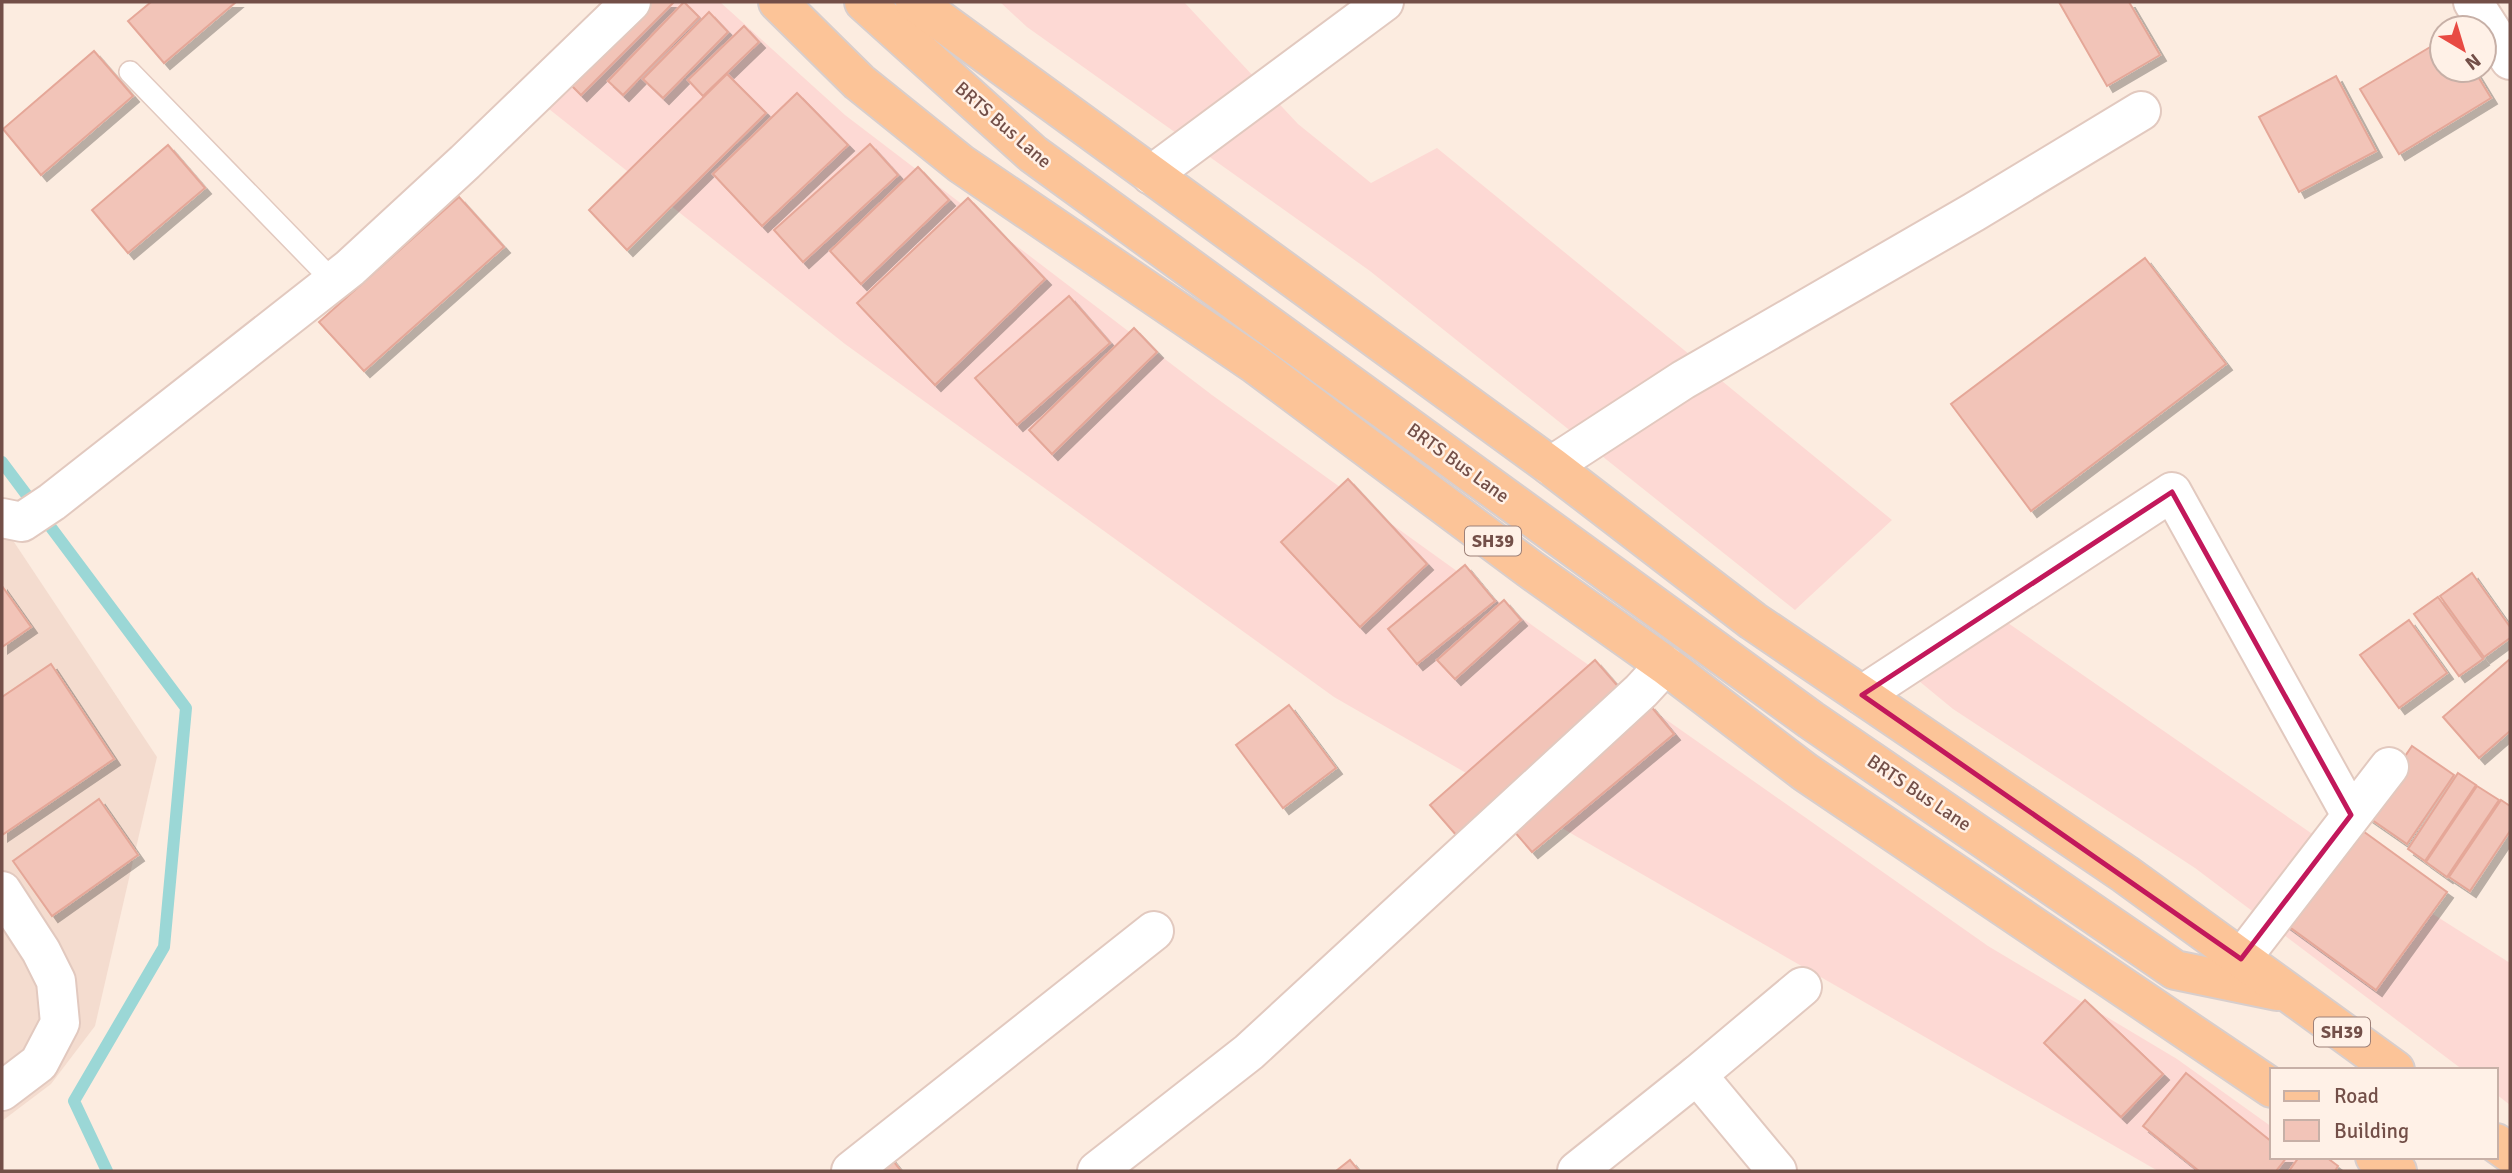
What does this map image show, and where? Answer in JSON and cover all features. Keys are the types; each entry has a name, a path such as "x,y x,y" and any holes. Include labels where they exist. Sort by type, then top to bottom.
{"main road":[{"name":"SH39","path":"778,2 859,82 961,164 1255,364 1530,569 1665,664 1805,772 2270,1087"},
{"name":"BRTS Bus Lane","path":"864,2 1033,154 1811,720 2175,970"},
{"name":"SH39","path":"915,2 1551,466 1753,621 2125,874 2392,1068"},
{"path":"2175,970 2290,993"},
{"path":"2175,970 2226,1057"},
{"path":"2378,1159 2397,1171"}],"street":[{"path":"25,514 333,281 465,162 631,2"},
{"path":"1151,175 1384,2"},
{"path":"2473,2 2510,60"},
{"path":"1551,466 1683,380 1974,212 2141,111"},
{"path":"1863,695 2172,492 2351,815"},
{"path":"1097,1171 1249,1052 1641,691 1665,664"},
{"path":"2241,959 2389,767"},
{"path":"2,891 41,951 56,981 60,1023 39,1063 2,1091"},
{"path":"851,1171 1154,930"},
{"path":"1577,1171 1698,1075 1802,987"},
{"path":"1698,1075 1777,1171"}],"lane":[{"path":"130,72 333,281"}],"highlighted area":[{"path":"2172,492 2351,815 2241,959 1862,695"}],"shaded area":[{"path":"611,2 720,2 845,115 1212,395 1536,628 1988,946 2177,1059 2270,1126 2270,1159 2319,1159 2336,1171 2158,1171 1334,697 845,344 520,86"},
{"path":"1000,2 1184,2 1298,124 1371,183 1437,148 1892,520 1795,610 1370,271 1027,27"},
{"path":"2,524 157,757 95,1026 51,1084 2,1121"},
{"path":"2008,623 2373,876 2510,963 2510,1105 2498,1096 2498,1068 2460,1068 2195,868 1953,709 1919,681"}],"building":[{"path":"151,2 236,2 164,63 128,21"},
{"path":"644,2 674,2 581,95 566,80"},
{"path":"684,2 699,17 623,95 608,81"},
{"path":"2059,2 2129,2 2160,55 2107,86"},
{"path":"709,12 728,32 663,98 643,79"},
{"path":"744,26 759,42 703,96 688,80"},
{"path":"2428,48 2428,84 2482,84 2491,98 2399,154 2360,89"},
{"path":"94,51 133,96 41,175 3,129"},
{"path":"727,74 766,113 627,250 589,210"},
{"path":"2336,76 2376,151 2299,192 2259,117"},
{"path":"797,93 848,145 762,226 713,174"},
{"path":"870,144 898,175 803,262 774,230"},
{"path":"168,145 205,188 128,253 92,210"},
{"path":"918,167 949,200 861,284 830,251"},
{"path":"459,197 504,247 364,371 319,322"},
{"path":"968,198 1045,279 935,385 857,303"},
{"path":"2145,258 2226,364 2031,511 1951,404"},
{"path":"1069,296 1110,343 1017,425 975,378"},
{"path":"1134,328 1157,352 1052,454 1029,430"},
{"path":"1348,479 1427,564 1360,627 1281,542"},
{"path":"1465,565 1495,601 1417,664 1388,629"},
{"path":"2472,573 2510,627 2510,638 2484,657 2440,596"},
{"path":"2,586 31,627 2,647"},
{"path":"2438,597 2483,659 2459,676 2414,614"},
{"path":"1504,600 1521,620 1455,679 1437,660"},
{"path":"2409,620 2447,673 2399,708 2360,655"},
{"path":"2510,659 2510,731 2479,758 2443,717"},
{"path":"1595,660 1622,691 1457,836 1430,805"},
{"path":"51,664 114,759 2,835 2,697"},
{"path":"1649,704 1674,734 1532,852 1507,823"},
{"path":"1289,705 1336,768 1283,808 1236,745"},
{"path":"2412,746 2454,775 2407,844 2365,815"},
{"path":"2458,773 2476,785 2425,861 2408,849"},
{"path":"2477,786 2499,800 2447,877 2426,862"},
{"path":"99,799 138,855 52,916 13,861"},
{"path":"2501,800 2510,806 2510,831 2470,891 2449,877"},
{"path":"2356,826 2447,892 2376,990 2284,923"},
{"path":"2085,1000 2163,1074 2121,1117 2044,1043"},
{"path":"2186,1073 2270,1140 2270,1159 2285,1159 2276,1171 2199,1171 2143,1126"},
{"path":"890,1157 901,1171 872,1171"},
{"path":"2298,1159 2329,1159 2338,1166 2335,1171 2289,1171"},
{"path":"1350,1160 1359,1171 1336,1171"}],"waterway":[{"path":"2,462 186,708 164,947 74,1101 107,1171"}]}
